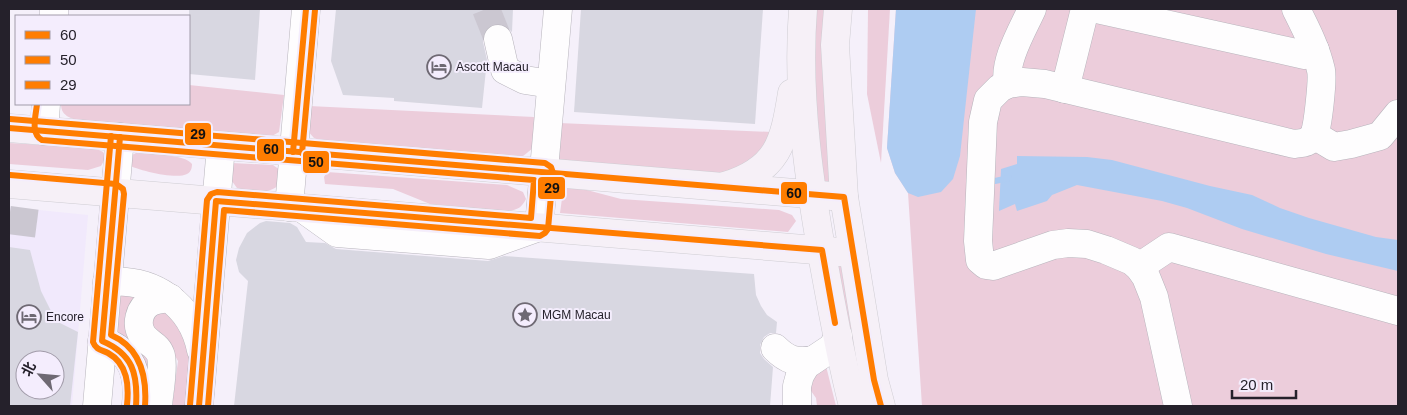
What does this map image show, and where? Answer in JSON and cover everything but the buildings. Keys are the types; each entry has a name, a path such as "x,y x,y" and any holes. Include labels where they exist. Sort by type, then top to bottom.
{"main road":[{"path":"723,187 742,181 760,169 772,157 782,142 800,42 803,9"},
{"path":"838,9 835,44 844,197 874,380 881,406"},
{"path":"800,42 803,112 813,194 838,336 853,406"},
{"path":"9,128 844,197"},
{"path":"9,184 852,253"}],"street":[{"path":"295,207 293,152 306,9"},
{"path":"539,227 558,9"},
{"path":"1008,84 1006,74 1012,55 1032,9"},
{"path":"1065,89 1085,9"},
{"path":"1097,9 1305,55 1316,50"},
{"path":"1178,406 1154,297 1146,277 1132,261 1087,244 1068,243 1053,245 993,266 986,265 980,260 978,241 983,122 988,100 1000,88 1008,84 1022,82 1038,83 1294,144 1306,143 1314,136 1321,72 1316,50 1296,9"},
{"path":"498,39 505,70 525,80 551,84"},
{"path":"44,131 46,105"},
{"path":"1314,136 1334,147 1350,144 1380,136 1398,114"},
{"path":"97,406 120,137"},
{"path":"199,406 221,146"},
{"path":"1139,267 1169,247 1398,311"},
{"path":"107,282 143,284 170,298 182,310 194,328 199,340 202,367"},
{"path":"158,406 161,358 157,348 141,332 139,321 142,310 150,302 170,298"},
{"path":"796,406 797,386 800,375 813,360 833,347 838,336"},
{"path":"102,341 122,352 132,366 137,381 136,406"},
{"path":"774,348 782,355 800,362 813,360"}],"shaded area":[{"path":"814,9 826,9 832,186 822,185 812,81"},
{"path":"868,9 890,9 881,163 867,94"},
{"path":"896,9 1398,9 1398,406 922,406 908,193 895,173 887,148"},
{"path":"190,85 284,95 279,132 272,136 82,122 65,114 61,105 190,105"},
{"path":"309,106 534,117 533,148 517,161 330,144 314,138 306,129"},
{"path":"559,123 772,132 761,153 738,172 713,174 568,164 557,159"},
{"path":"9,143 95,148 103,152 106,157 101,166 88,170 9,164"},
{"path":"136,153 182,158 192,164 189,172 182,176 157,174 128,165 128,157"},
{"path":"232,163 273,165 280,170 280,184 275,188 265,191 237,188 229,177"},
{"path":"327,172 507,185 523,192 526,199 519,208 508,211 430,204 393,189 325,184 324,177"},
{"path":"564,184 621,199 779,210 792,215 796,221 788,232 560,213"},
{"path":"9,207 88,215 72,406 9,406"},
{"path":"843,261 872,406 864,406 836,266"},
{"path":"116,293 142,293 153,347 154,406 112,344"},
{"path":"159,304 195,345 191,406 172,406 178,361 173,353 151,331 146,314"},
{"path":"825,362 836,406 817,406 816,398 809,388 809,372"}],"water":[{"path":"896,9 976,9 960,156 953,179 941,192 918,197 908,193 895,173 887,148"},
{"path":"1017,156 1087,157 1112,160 1252,195 1280,208 1309,218 1376,237 1398,240 1398,271 1326,254 1242,229 1187,208 1162,201 1077,185 1052,195 1047,201 1017,211 1015,204 999,211 1001,169 1017,164"}],"waterway":[{"path":"995,181 1009,178"}],"tunnel":[{"path":"486,9 498,39"},
{"path":"9,220 40,224"}],"transit line":[{"name":"60","path":"293,152 306,9"},
{"name":"50","path":"302,153 315,10"},
{"name":"50","path":"37,105 35,129 38,137 42,140 534,180 531,218 217,192 211,194 207,200 190,405"},
{"name":"29","path":"10,119 545,163 551,167 553,173 548,229 540,236 224,210 208,406"},
{"name":"60","path":"9,128 844,197 874,380 881,406"},
{"name":"50","path":"111,136 93,342 97,348 108,353 120,363 126,376 128,390 127,405"},
{"name":"60","path":"120,137 102,341 121,352 131,366 136,384 136,406"},
{"name":"29","path":"10,175 116,184 123,189 111,335 129,348 140,364 145,384 145,406"},
{"name":"60","path":"199,406 216,201 822,250 835,323"}],"place":[{"name":"Ascott Macau","path":"439,67"},
{"name":"MGM Macau","path":"525,315"},
{"name":"Encore","path":"29,317"}]}
